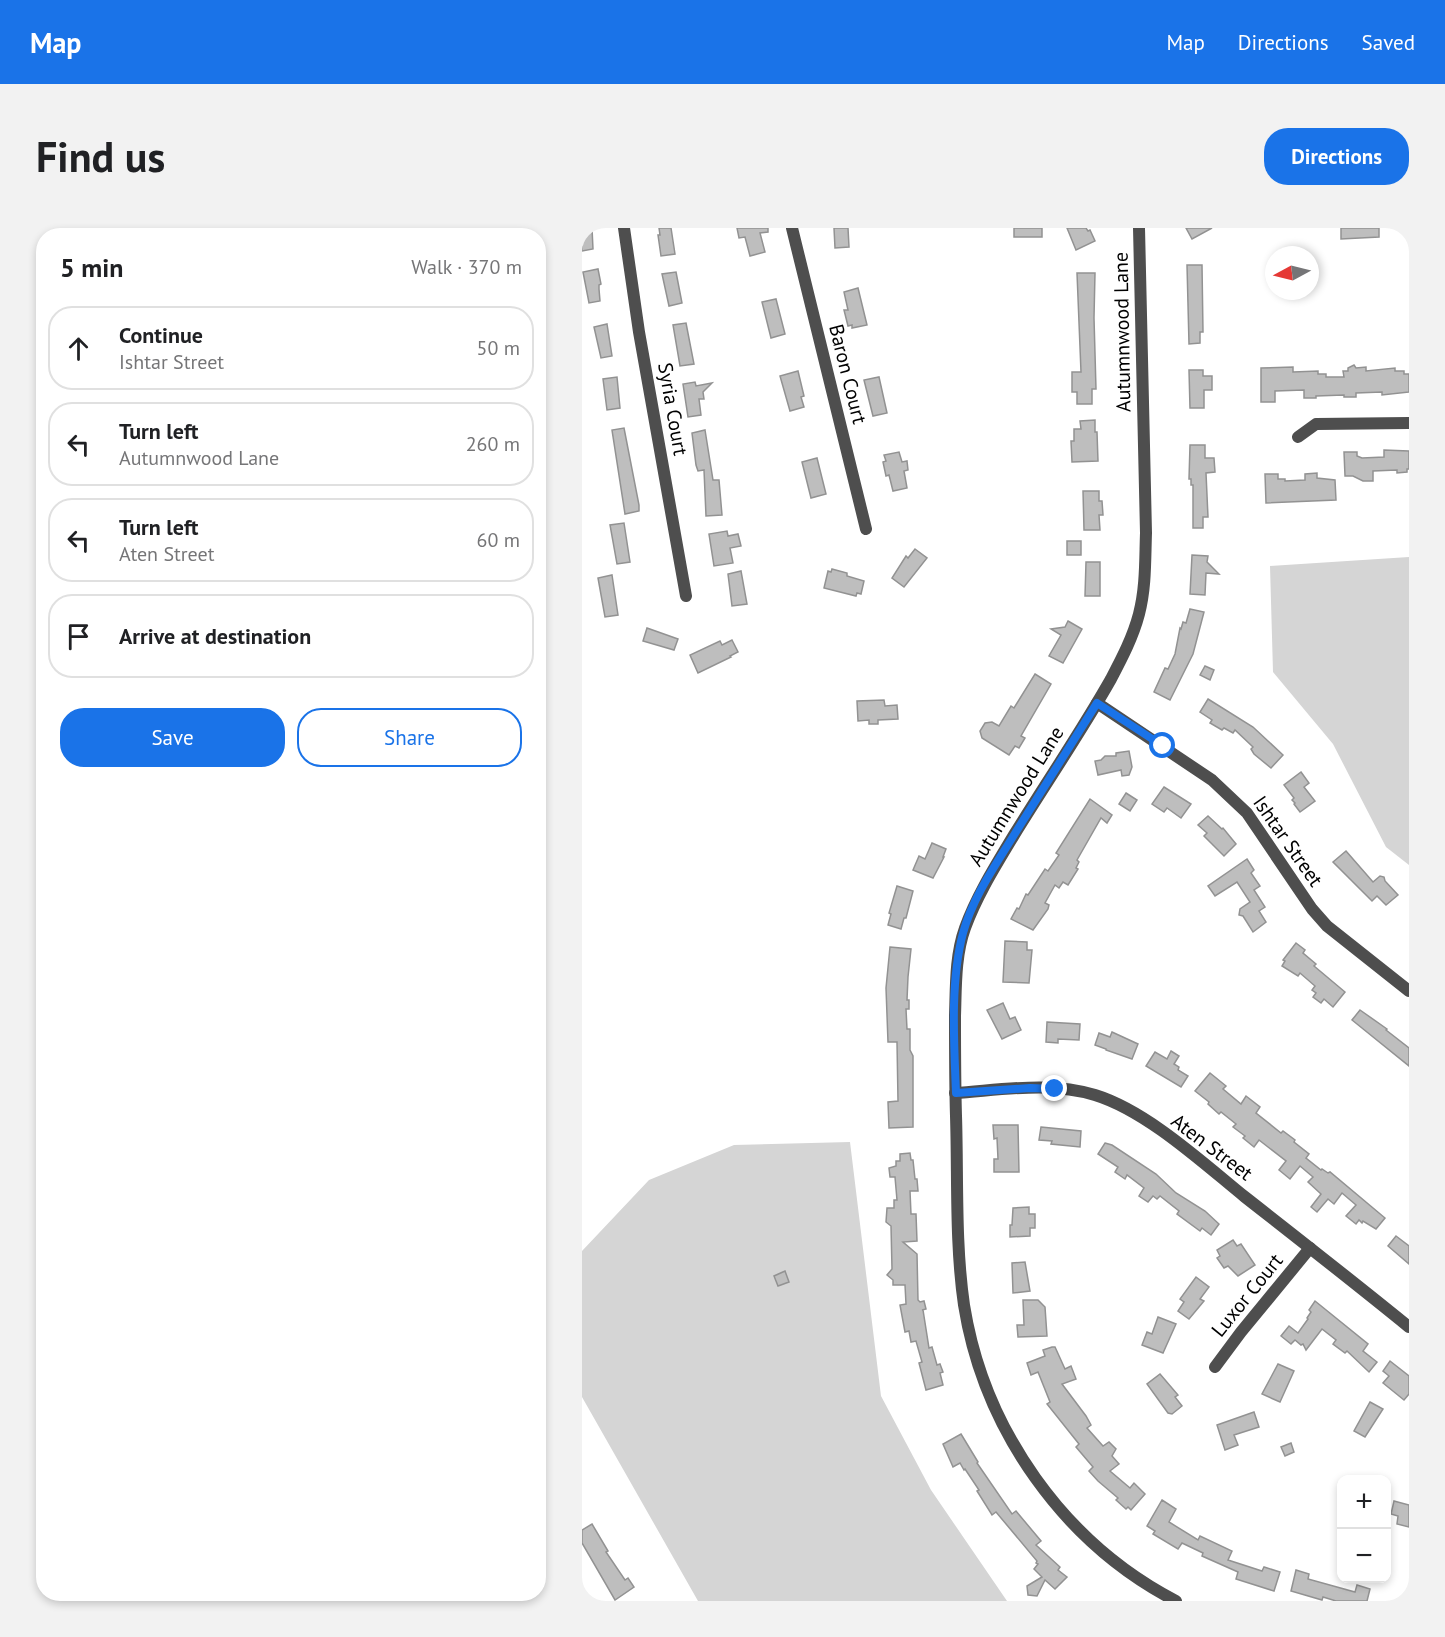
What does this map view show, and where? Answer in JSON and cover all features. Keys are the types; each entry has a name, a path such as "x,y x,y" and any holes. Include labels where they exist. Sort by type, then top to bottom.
{"street":[{"name":"Syria Court","path":"624,228 639,332 686,596"},
{"name":"Baron Court","path":"792,228 866,529"},
{"name":"Autumnwood Lane","path":"1139,228 1145,575 1139,616 1128,647 1097,703 991,873 964,930 957,965 956,989 960,1257 963,1290 973,1345 992,1403 1032,1476 1061,1511 1091,1541 1122,1567 1155,1590 1176,1601"},
{"path":"1298,437 1316,424 1409,423"},
{"name":"Ishtar Street","path":"1097,703 1228,793 1247,813 1312,909 1327,926 1409,991"},
{"name":"Aten Street","path":"956,1093 1030,1088 1055,1089 1106,1099 1168,1137 1409,1327"},
{"name":"Luxor Court","path":"1215,1367 1310,1248"}],"shaded area":[{"path":"1409,557 1409,865 1386,847 1333,744 1273,672 1270,566"},
{"path":"850,1142 881,1396 931,1490 1007,1601 698,1601 582,1397 582,1251 649,1180 734,1145"}],"building":[{"path":"582,228 592,228 593,249 582,251"},
{"path":"659,228 671,228 675,254 661,256"},
{"path":"737,228 768,228 768,232 760,233 765,252 750,256 745,237 739,238"},
{"path":"834,228 848,228 849,247 835,248"},
{"path":"1014,228 1042,228 1042,237 1014,237"},
{"path":"1067,228 1086,228 1090,230 1095,241 1076,250"},
{"path":"1186,228 1212,228 1192,239"},
{"path":"1341,228 1379,228 1379,237 1341,239"},
{"path":"1187,265 1202,265 1203,332 1200,332 1200,343 1189,344"},
{"path":"598,269 601,284 599,285 600,301 589,303 583,272"},
{"path":"676,272 682,303 669,306 662,274"},
{"path":"1077,273 1095,273 1096,389 1092,389 1092,404 1077,404 1077,392 1072,392 1072,372 1081,372"},
{"path":"858,288 867,325 852,328 852,325 848,326 844,310 848,310 844,292"},
{"path":"776,299 785,334 771,338 762,302"},
{"path":"686,323 694,364 680,366 673,325"},
{"path":"607,324 612,356 601,358 594,327"},
{"path":"1354,365 1356,368 1366,367 1366,371 1395,368 1395,371 1404,371 1404,374 1409,374 1409,392 1382,395 1382,392 1356,393 1356,397 1344,397 1344,395 1304,398 1304,390 1275,391 1275,402 1261,402 1261,368 1293,367 1293,372 1318,371 1318,374 1326,374 1326,377 1344,377 1343,371 1348,371 1348,368"},
{"path":"1189,370 1203,370 1203,376 1212,376 1212,390 1204,390 1204,408 1190,408"},
{"path":"798,371 804,396 801,397 804,407 790,411 780,376"},
{"path":"617,377 620,408 607,410 603,379"},
{"path":"879,377 887,413 873,416 864,380"},
{"path":"695,382 696,386 712,383 703,392 704,399 699,399 701,415 688,417 683,384"},
{"path":"1095,420 1098,461 1072,462 1071,441 1074,441 1074,429 1081,429 1080,421"},
{"path":"624,428 639,505 639,511 625,514 612,430"},
{"path":"705,430 713,480 719,480 722,515 706,516 704,470 698,471 696,465 692,433"},
{"path":"1190,445 1205,445 1205,458 1214,458 1215,472 1206,473 1208,517 1203,517 1203,528 1193,528 1193,485 1189,479"},
{"path":"1384,450 1409,451 1407,472 1373,471 1373,481 1345,476 1344,452 1357,452 1357,456 1362,458 1384,457"},
{"path":"899,452 902,462 907,461 908,470 904,471 907,488 893,491 889,475 886,476 884,455"},
{"path":"817,458 826,494 811,498 802,462"},
{"path":"1317,473 1317,478 1335,480 1336,500 1266,503 1265,474 1278,474 1278,479 1285,479 1285,481 1305,480 1305,474"},
{"path":"1083,491 1099,491 1103,515 1099,515 1100,530 1084,530"},
{"path":"624,523 630,562 617,564 610,525"},
{"path":"727,531 728,536 738,534 741,546 730,548 733,563 714,566 709,534"},
{"path":"1067,541 1081,541 1081,555 1067,555"},
{"path":"915,549 927,558 904,587 892,578 906,556 908,558"},
{"path":"1192,555 1208,556 1207,562 1219,574 1206,573 1205,595 1190,594"},
{"path":"1086,562 1100,562 1100,596 1085,596"},
{"path":"832,569 864,581 861,594 857,593 856,596 824,588 828,571 831,572"},
{"path":"741,571 747,604 732,606 728,574"},
{"path":"612,575 618,615 605,617 598,578"},
{"path":"1190,609 1204,612 1193,654 1170,700 1154,692 1165,668 1168,669 1175,654 1180,628 1183,622 1186,623"},
{"path":"1068,621 1082,629 1063,663 1049,656 1061,635 1051,629 1065,627"},
{"path":"647,628 678,639 674,650 643,641"},
{"path":"732,640 738,652 698,673 690,655 720,641 722,645"},
{"path":"1205,666 1214,670 1210,680 1200,675"},
{"path":"1035,674 1051,684 1021,736 1025,738 1019,748 1015,746 1009,755 982,738 980,731 985,723 992,722 999,726 1011,706 1014,708"},
{"path":"1208,699 1253,727 1283,755 1271,768 1254,754 1251,749 1253,747 1235,730 1233,733 1224,728 1222,730 1210,723 1212,720 1200,712"},
{"path":"884,700 885,706 897,705 898,719 878,720 878,724 869,724 869,720 858,721 857,701"},
{"path":"1129,751 1132,767 1129,775 1122,776 1121,770 1098,775 1095,761 1105,756 1116,756 1116,753"},
{"path":"1301,772 1309,783 1304,787 1315,801 1300,812 1292,800 1294,798 1284,785"},
{"path":"1164,787 1191,804 1181,818 1167,808 1164,812 1152,804"},
{"path":"1126,793 1137,800 1130,811 1119,804"},
{"path":"1090,799 1112,815 1107,823 1101,818 1077,860 1079,862 1076,868 1078,869 1068,885 1063,882 1059,888 1055,885 1045,903 1049,905 1048,909 1033,930 1011,919 1026,894 1028,895 1045,869 1048,871 1059,855 1056,853"},
{"path":"1208,816 1223,828 1236,844 1224,856 1204,836 1207,833 1198,825"},
{"path":"932,843 946,849 933,878 913,870 919,856 925,859"},
{"path":"1346,851 1373,882 1380,876 1384,877 1398,895 1386,905 1377,896 1372,901 1333,862"},
{"path":"1247,859 1254,870 1251,873 1260,886 1254,890 1265,907 1259,911 1266,922 1253,932 1243,916 1239,915 1240,909 1250,902 1237,882 1215,896 1208,886"},
{"path":"897,886 913,891 901,929 888,925"},
{"path":"1005,941 1027,942 1027,950 1032,950 1029,983 1003,982"},
{"path":"1296,943 1305,950 1303,953 1316,964 1314,966 1345,992 1333,1007 1324,999 1321,1003 1313,997 1316,993 1312,990 1315,986 1300,973 1298,976 1282,966 1285,961 1283,960"},
{"path":"890,947 911,949 907,1000 909,1000 909,1009 906,1009 907,1029 910,1029 910,1050 913,1056 913,1127 889,1128 888,1102 898,1101 897,1042 888,1042 886,988"},
{"path":"1003,1003 1010,1019 1015,1017 1021,1030 1002,1039 987,1010"},
{"path":"1360,1010 1409,1048 1409,1066 1352,1020"},
{"path":"1047,1022 1080,1024 1079,1040 1058,1039 1058,1043 1046,1042"},
{"path":"1112,1032 1138,1044 1132,1059 1095,1045 1099,1033 1110,1037"},
{"path":"1171,1051 1179,1056 1174,1064 1179,1067 1178,1070 1188,1076 1181,1087 1146,1066 1155,1052 1167,1059"},
{"path":"1210,1073 1226,1086 1223,1089 1241,1104 1246,1096 1260,1107 1256,1113 1281,1133 1283,1131 1295,1140 1294,1142 1309,1154 1306,1158 1321,1170 1330,1172 1385,1218 1376,1229 1359,1220 1356,1224 1346,1216 1356,1205 1342,1193 1334,1204 1328,1199 1317,1212 1311,1207 1321,1194 1308,1182 1313,1177 1300,1166 1290,1179 1279,1170 1286,1161 1259,1140 1254,1147 1233,1127 1236,1124 1221,1112 1219,1114 1195,1091"},
{"path":"993,1125 1018,1125 1019,1172 994,1172 994,1159 998,1159 997,1138 994,1139"},
{"path":"1041,1127 1081,1131 1080,1147 1051,1144 1052,1141 1039,1140"},
{"path":"1105,1143 1112,1145 1156,1174 1176,1193 1205,1211 1219,1224 1211,1235 1202,1228 1200,1231 1177,1214 1179,1211 1160,1196 1157,1199 1153,1196 1148,1202 1139,1196 1144,1188 1127,1175 1125,1179 1115,1172 1118,1167 1098,1154"},
{"path":"910,1153 918,1191 910,1191 911,1214 916,1214 917,1241 903,1242 917,1254 918,1300 924,1301 926,1309 922,1310 929,1348 932,1347 937,1365 940,1364 943,1372 940,1373 943,1385 926,1390 916,1341 911,1342 909,1331 905,1332 900,1305 906,1304 905,1285 893,1285 893,1280 887,1275 892,1269 891,1226 886,1222 887,1208 894,1208 894,1200 897,1200 895,1177 890,1177 889,1168 896,1166 896,1161 900,1161 900,1154"},
{"path":"1029,1207 1029,1214 1035,1214 1035,1228 1030,1228 1030,1236 1010,1237 1013,1208"},
{"path":"1396,1236 1409,1246 1409,1264 1388,1246"},
{"path":"1233,1240 1237,1246 1241,1244 1255,1265 1238,1276 1228,1266 1224,1268 1217,1258 1220,1256 1217,1250"},
{"path":"1025,1262 1030,1291 1013,1293 1012,1263"},
{"path":"785,1271 789,1282 778,1286 774,1276"},
{"path":"1196,1277 1209,1287 1200,1299 1204,1301 1189,1319 1178,1311 1184,1302 1180,1299"},
{"path":"1023,1300 1038,1300 1045,1307 1047,1336 1018,1337 1017,1325 1024,1325"},
{"path":"1315,1301 1368,1344 1363,1351 1377,1362 1369,1372 1347,1351 1345,1353 1333,1344 1336,1340 1322,1329 1306,1350 1303,1344 1295,1340 1291,1344 1281,1336 1289,1326 1298,1333 1308,1319 1311,1312 1309,1310"},
{"path":"1158,1317 1176,1324 1163,1353 1142,1345 1147,1332 1152,1334"},
{"path":"1055,1347 1065,1369 1071,1366 1076,1379 1062,1384 1086,1416 1091,1425 1087,1428 1103,1446 1109,1442 1116,1449 1112,1456 1119,1464 1110,1471 1130,1488 1134,1483 1145,1494 1131,1510 1128,1507 1126,1509 1116,1500 1118,1498 1089,1471 1093,1467 1076,1447 1079,1444 1047,1404 1050,1402 1038,1372 1031,1375 1027,1363 1045,1356 1043,1350"},
{"path":"1390,1361 1409,1376 1409,1394 1404,1400 1383,1383 1389,1376 1383,1371"},
{"path":"1278,1364 1294,1371 1280,1402 1262,1394"},
{"path":"1160,1374 1178,1395 1175,1397 1182,1406 1172,1414 1168,1413 1147,1384"},
{"path":"1370,1402 1383,1409 1365,1437 1354,1431"},
{"path":"1254,1412 1259,1427 1234,1435 1238,1445 1225,1450 1217,1425"},
{"path":"961,1434 977,1463 1012,1514 1016,1511 1041,1541 1036,1545 1060,1567 1058,1570 1067,1577 1055,1589 1045,1580 1037,1596 1028,1595 1027,1586 1042,1577 1034,1569 1038,1564 1037,1561 996,1512 992,1515 977,1491 979,1490 960,1463 953,1467 943,1444"},
{"path":"1291,1443 1294,1452 1285,1456 1281,1447"},
{"path":"1162,1500 1176,1509 1169,1522 1198,1540 1200,1536 1232,1551 1228,1560 1262,1571 1264,1567 1280,1572 1274,1591 1236,1579 1238,1572 1202,1556 1203,1553 1182,1543 1178,1549 1153,1534 1155,1531 1147,1526"},
{"path":"1394,1501 1409,1505 1409,1527 1397,1524 1398,1516 1391,1514"},
{"path":"592,1524 608,1551 606,1552 625,1580 628,1578 634,1587 615,1600 582,1543 582,1530"},
{"path":"1296,1570 1309,1574 1308,1579 1355,1592 1357,1585 1370,1589 1367,1601 1336,1601 1323,1597 1322,1600 1291,1591"}],"route":[{"path":"1055,1089 1030,1088 956,1093 957,965 964,930 980,892 991,873 1097,703 1163,746"}]}
